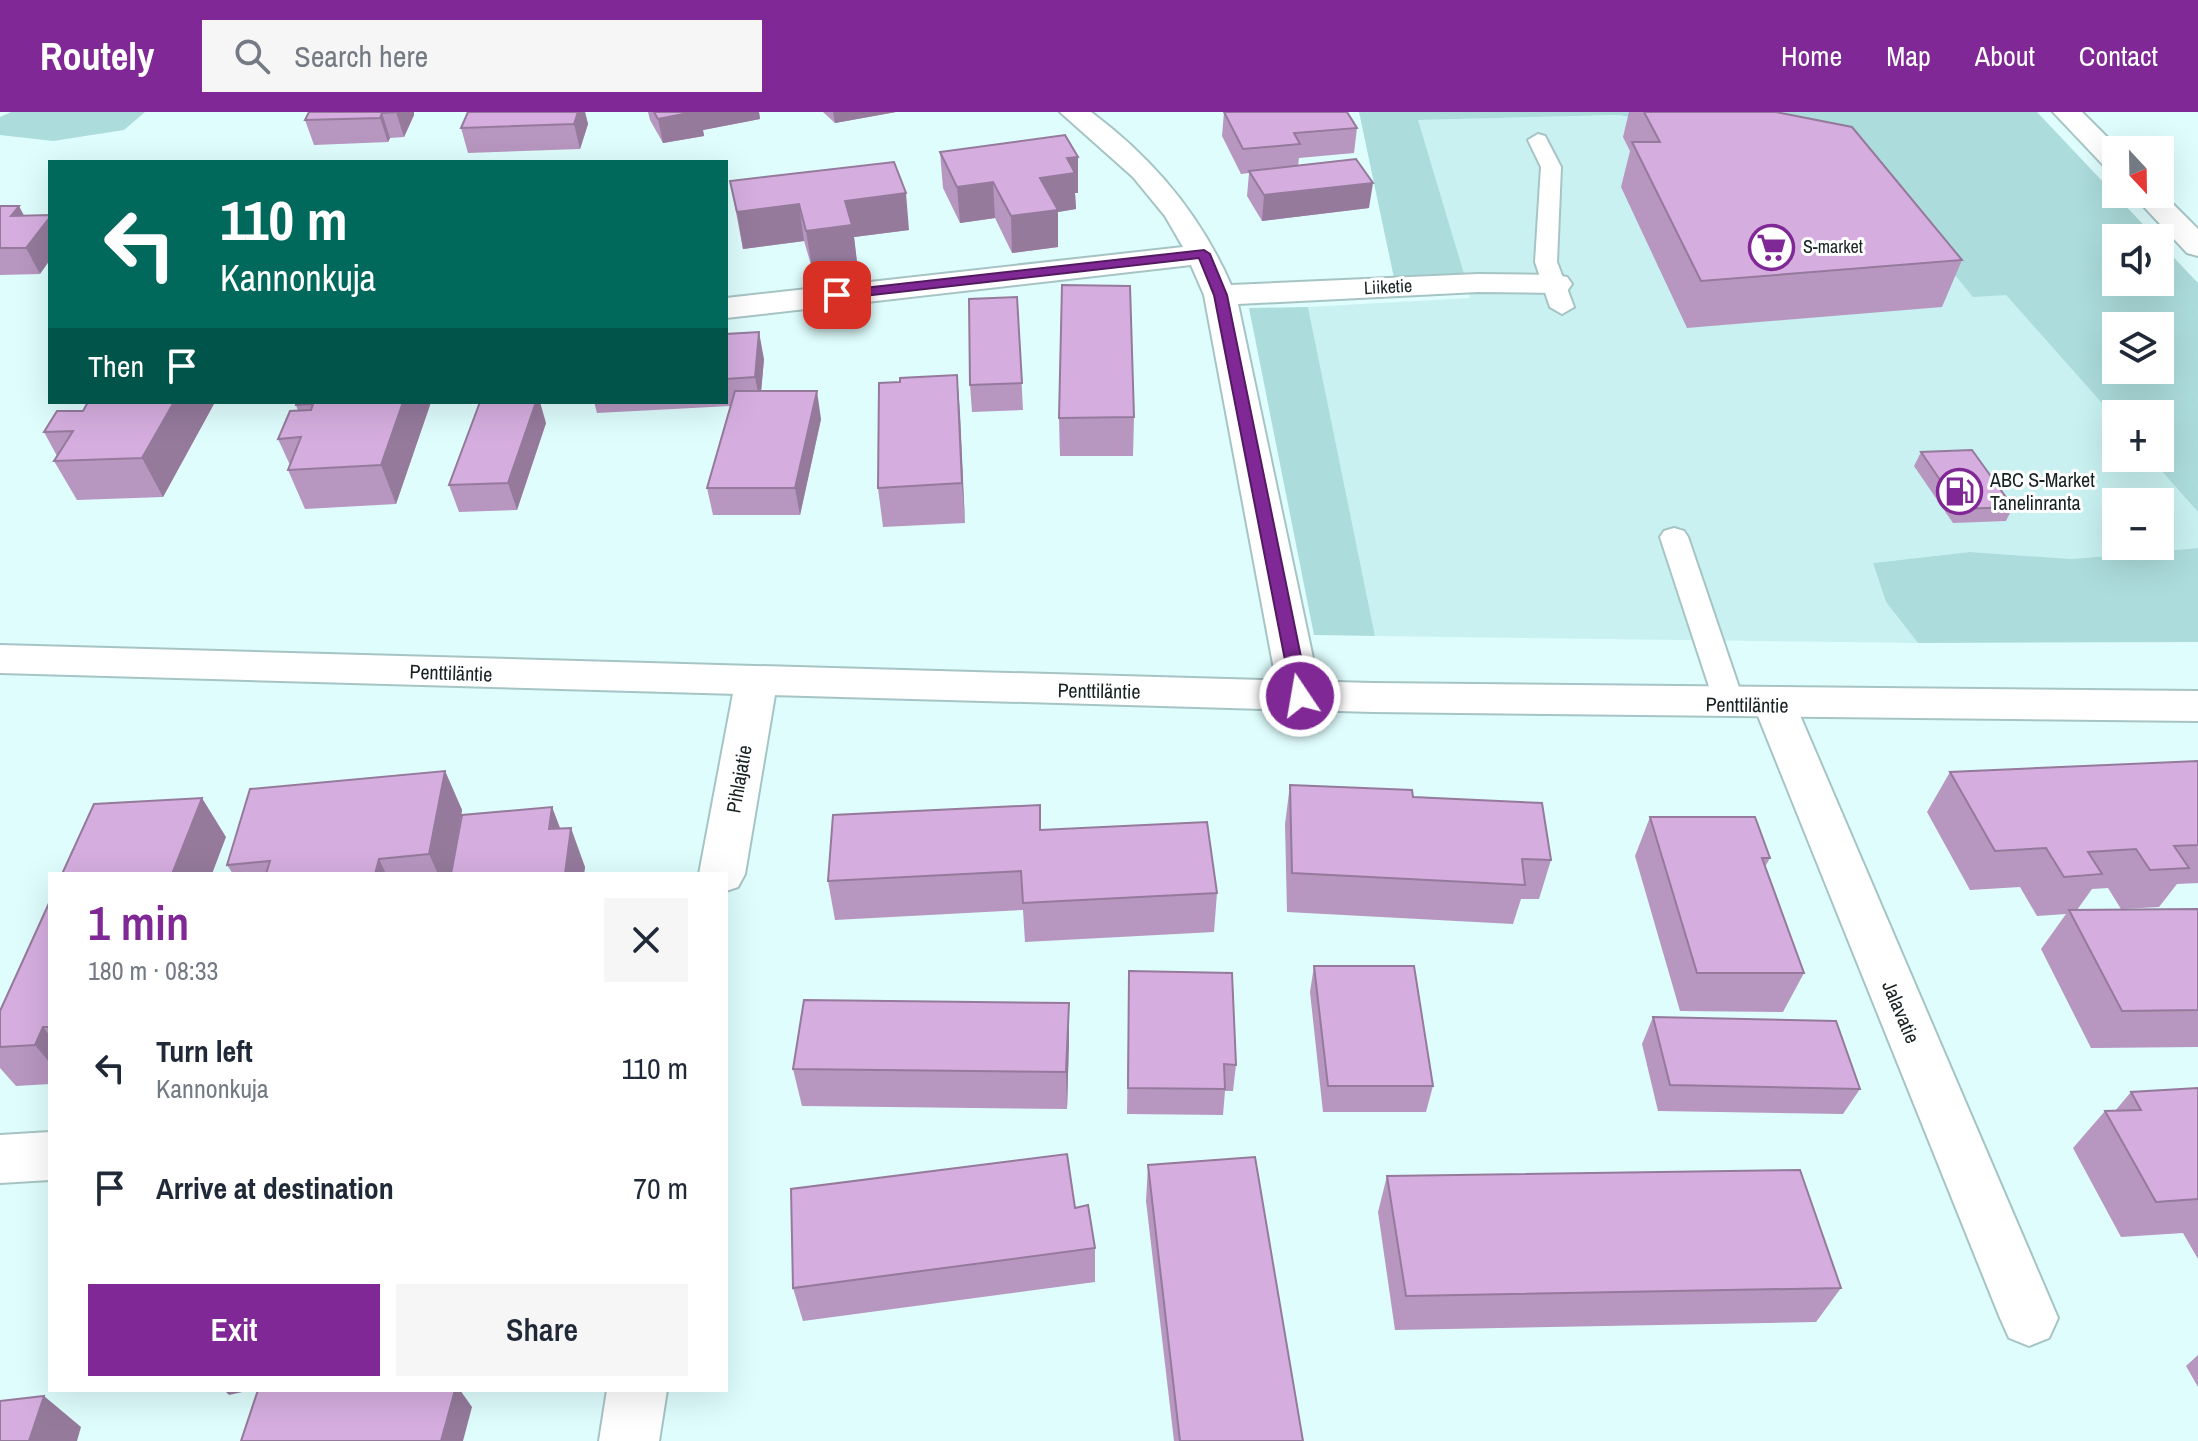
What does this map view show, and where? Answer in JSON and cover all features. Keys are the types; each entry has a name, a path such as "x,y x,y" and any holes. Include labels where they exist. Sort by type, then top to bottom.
{"street":[{"path":"1074,112 1113,139 1157,182 1204,254 1220,295 1300,696"},
{"path":"2067,112 2102,148"},
{"path":"2160,208 2198,247"},
{"path":"728,308 1204,254"},
{"name":"Liiketie","path":"1220,295 1478,283 1559,296"},
{"name":"Penttiläntie","path":"0,659 756,683 1752,706 2198,706"},
{"name":"Pihlajatie","path":"722,872 756,683"},
{"name":"Jalavatie","path":"1752,706 2029,1318"},
{"path":"0,1159 48,1156"},
{"path":"629,1441 637,1392"}],"lane":[{"path":"1538,140 1551,167 1546,262 1559,296"},
{"path":"1674,537 1752,706"}],"shaded area":[{"path":"11,112 145,112 124,130 53,141 0,135 0,117"},
{"path":"1359,112 2037,112 2102,181 2102,208 2128,208 2143,224 2102,224 2102,296 2174,296 2174,258 2198,283 2198,512 2162,472 2174,472 2174,400 2102,400 2102,403 2006,295 1973,297 1863,163 1619,115 1418,120 1464,274 1394,278"},
{"path":"1619,115 1863,163 2006,295 2102,403 2102,472 2162,472 2198,512 2198,548 2174,550 2174,488 2102,488 2102,556 2072,559 1970,552 1873,563 1886,602 1918,643 1375,636 1308,307 1470,298 1417,120"},
{"path":"1308,307 1375,636 1314,635 1249,308"},
{"path":"2198,548 2198,642 1918,643 1886,602 1873,563 1970,552 2072,559 2102,556 2102,560 2174,560 2174,550"}],"building":[{"path":"309,112 396,112 382,113 380,118 305,120"},
{"path":"468,112 578,112 574,124 461,128"},
{"path":"654,112 693,112 658,119"},
{"path":"1224,112 1347,112 1357,128 1294,133 1300,144 1243,149"},
{"name":"S-market","path":"1644,112 1776,112 1852,127 1962,260 1701,281 1632,142 1660,142"},
{"path":"1065,135 1078,157 1067,158 1075,173 1040,178 1058,210 1011,216 993,182 957,187 940,152"},
{"path":"1356,159 1373,183 1264,195 1249,171"},
{"path":"894,162 906,193 845,201 852,225 806,231 799,204 737,212 730,181"},
{"path":"0,206 19,206 11,216 48,215 48,220 26,248 0,248"},
{"path":"1062,285 1130,286 1134,417 1059,418"},
{"path":"1017,297 1022,383 970,385 969,299"},
{"path":"759,332 755,377 728,379 728,334"},
{"path":"957,375 962,483 878,488 879,383 900,382 900,378"},
{"path":"735,391 817,391 795,488 707,488"},
{"path":"87,404 173,404 142,458 54,461 73,431 44,432 57,411 83,411"},
{"path":"313,404 402,404 381,465 288,470 301,437 278,439 290,411 311,410"},
{"path":"479,404 535,404 508,483 449,485"},
{"path":"1972,450 2013,507 1960,509 1921,452"},
{"path":"2198,761 2198,845 2174,846 2189,868 2150,870 2136,849 2088,852 2102,874 2064,877 2046,848 1995,851 1950,772"},
{"path":"445,771 429,854 379,859 376,872 267,872 270,861 227,865 250,789"},
{"path":"1290,785 1412,790 1413,797 1542,803 1551,860 1522,859 1525,885 1292,873"},
{"path":"202,798 173,872 63,872 94,804"},
{"path":"1040,805 1040,830 1207,822 1217,893 1023,903 1021,871 828,881 833,815"},
{"path":"552,807 549,829 571,828 565,872 451,872 462,815"},
{"path":"1650,817 1755,817 1770,858 1762,858 1804,973 1697,973"},
{"path":"48,905 48,1027 43,1027 35,1045 0,1047 0,1011"},
{"path":"2198,909 2198,1010 2122,1011 2069,910"},
{"path":"1314,966 1414,966 1433,1086 1328,1086"},
{"path":"1129,971 1232,973 1236,1065 1224,1064 1225,1089 1128,1088"},
{"path":"804,1000 1069,1003 1066,1072 793,1069"},
{"path":"1653,1017 1836,1021 1860,1089 1670,1085"},
{"path":"2198,1088 2198,1199 2156,1202 2105,1111 2141,1110 2131,1092"},
{"path":"1067,1154 1075,1208 1088,1205 1095,1248 793,1288 791,1189"},
{"path":"1255,1157 1303,1441 1180,1441 1148,1165"},
{"path":"1800,1170 1841,1288 1406,1296 1387,1176"},
{"path":"257,1392 454,1392 441,1441 241,1441"},
{"path":"44,1396 29,1441 0,1441 0,1401"}],"place":[{"name":"S-market","path":"1772,247"},
{"name":"ABC S-Market Tanelinranta","path":"1959,492"}],"route":[{"path":"837,295 1204,254 1220,295 1300,696"}]}
